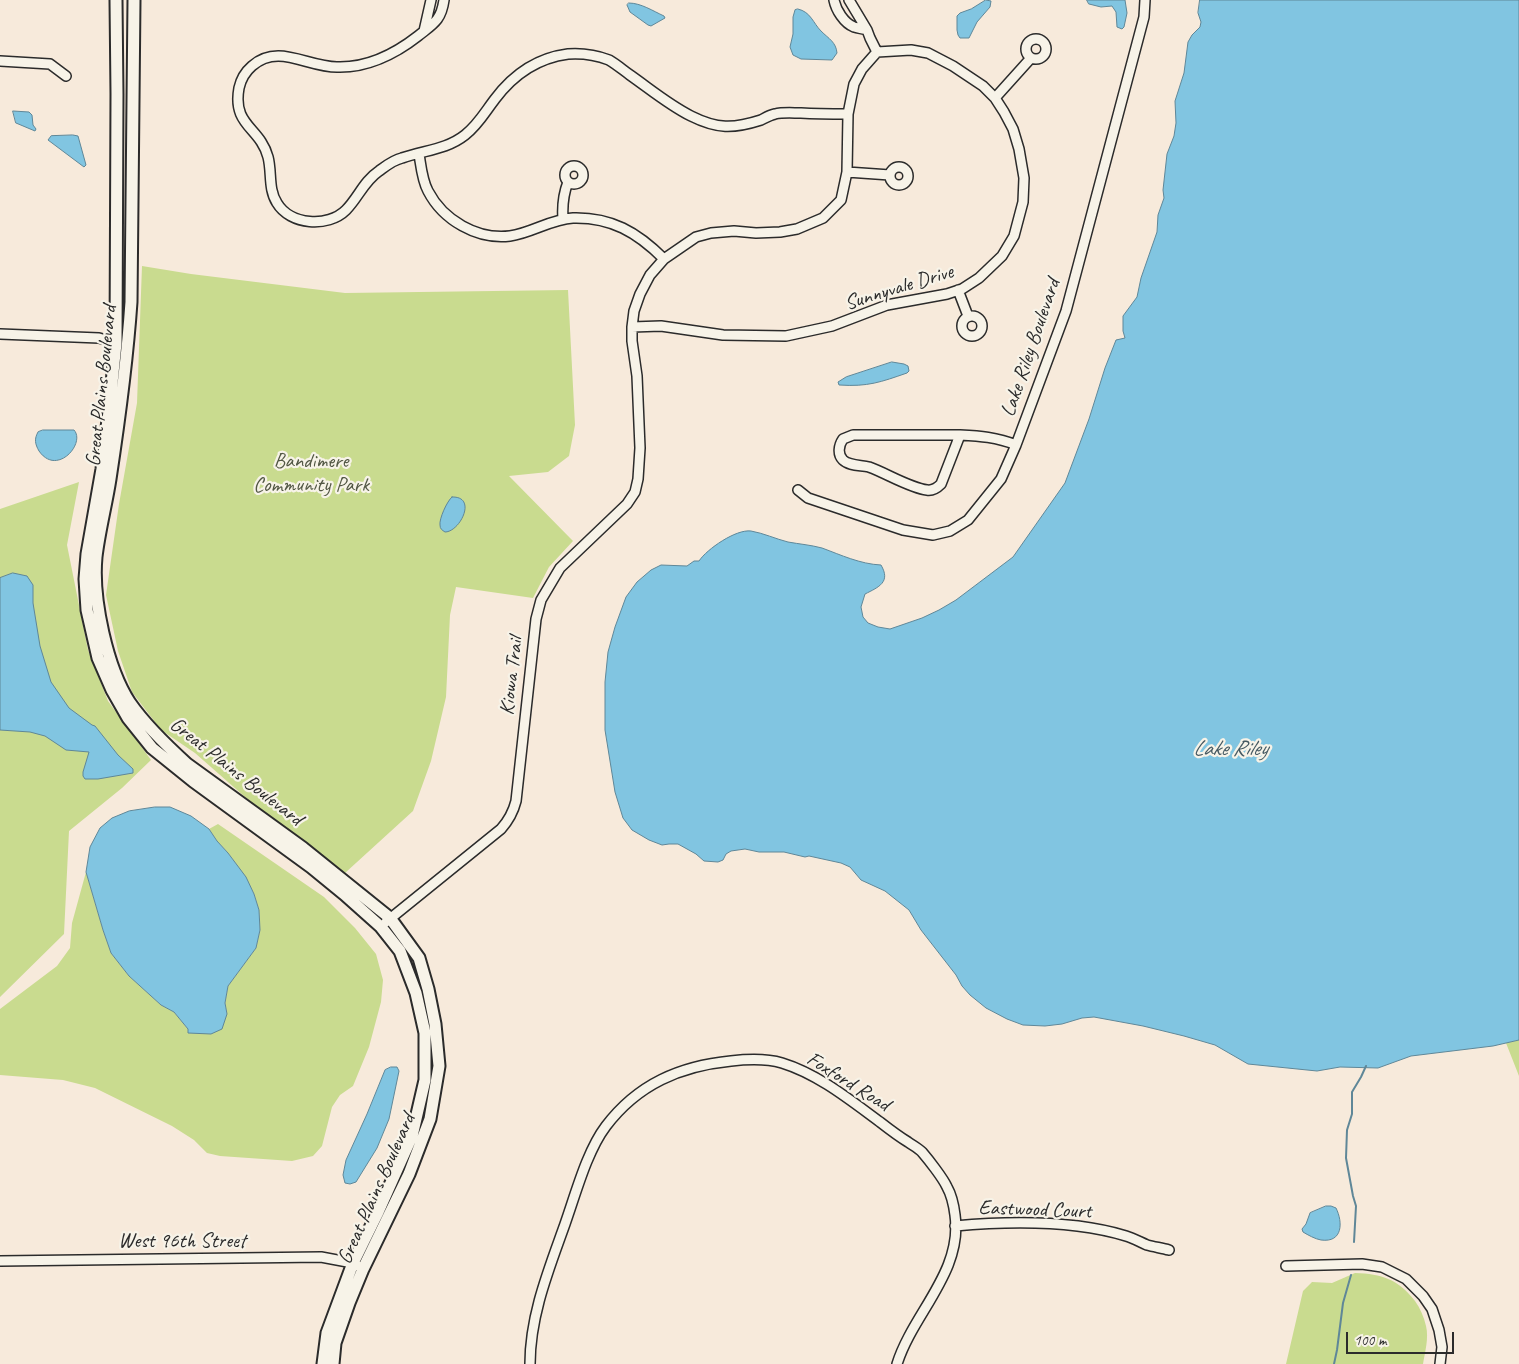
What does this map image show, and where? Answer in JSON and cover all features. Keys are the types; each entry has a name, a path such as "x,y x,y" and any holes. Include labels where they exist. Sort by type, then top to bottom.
{"main road":[{"name":"Great Plains Boulevard","path":"116,0 118,104 116,343 102,468 87,554 85,579 87,610 98,658 112,690 128,718 152,748 311,867 381,927 400,951 416,993 425,1033 425,1080 412,1136 378,1212 358,1266 335,1343 333,1364"},
{"name":"Great Plains Boulevard","path":"134,0 131,302 120,411 96,558 100,622 113,667 129,701 170,750 303,848 390,918 419,958 436,1024 439,1066 430,1119 409,1174 358,1266 327,1333 322,1364"}],"street":[{"path":"424,31 431,0"},
{"path":"444,0 442,13 438,20 399,49 375,62 337,67 312,64 286,56 274,55 258,61 246,72 240,85 237,108 268,156 271,190 277,204 291,217 321,222 336,217 345,211 370,177 388,164 401,158 448,146 464,136 478,123 495,98 512,79 532,65 569,54 588,54 610,61 662,99 709,124 736,127 775,114 848,114"},
{"path":"834,0 841,15 853,27 867,30"},
{"path":"848,0 867,30 877,52"},
{"name":"Lake Riley Boulevard","path":"798,490 808,498 903,530 933,535 950,531 968,520 1001,479 1016,445 1066,311 1144,17 1145,0"},
{"name":"Sunnyvale Drive","path":"632,327 661,326 723,335 786,336 832,326 887,305 947,294 958,290 980,278 1002,256 1014,236 1024,202 1024,178 1013,129 995,98 972,78 928,53 911,50 877,52"},
{"name":"Kiowa Trail","path":"381,927 509,821 516,801 536,619 541,600 560,568 628,504 635,492 640,448 637,376 632,327 634,311 650,275 664,259 696,237 711,233 734,231 756,233 780,232 797,229 823,218 841,200 847,172 848,114 854,84 862,69 877,52"},
{"path":"995,98 1031,58"},
{"path":"0,61 50,64 66,76"},
{"path":"419,154 422,175 428,191 442,211 455,222 476,232 492,236 510,236 528,232 563,219 606,221 623,227 639,236 664,259"},
{"path":"847,172 890,175"},
{"path":"563,219 563,194 568,182"},
{"path":"958,290 968,316"},
{"path":"0,334 98,338 116,343"},
{"path":"960,435 941,484 938,488 930,490 870,468 846,463 839,452 839,446 843,439 853,435 960,435 992,437 1003,439 1016,445"},
{"name":"Foxford Road","path":"530,1364 530,1346 535,1314 550,1264 591,1151 606,1126 628,1103 652,1084 676,1072 702,1065 752,1059 781,1063 808,1074 846,1096 921,1151 947,1187 955,1215 953,1252 943,1278 902,1349 898,1364"},
{"name":"Eastwood Court","path":"955,1226 987,1223 1064,1225 1126,1236 1148,1245 1169,1250"},
{"name":"West 96th Street","path":"0,1260 321,1257 358,1266"},
{"path":"1286,1266 1362,1264 1382,1267 1406,1279 1423,1296 1432,1309 1442,1347 1440,1364"}],"green space":[{"name":"Bandimere Community Park","path":"142,266 345,293 568,290 575,425 569,456 548,472 509,476 573,541 549,567 533,598 456,587 450,615 446,697 431,761 413,811 345,873 253,804 195,753 161,730 132,692 118,651 106,595 119,504 137,403"},
{"path":"79,482 67,545 88,650 108,701 151,760 122,788 69,831 64,934 0,997 0,509"},
{"path":"218,824 324,897 355,928 376,954 383,980 381,1002 369,1047 353,1086 340,1095 332,1107 322,1146 313,1156 292,1161 220,1156 207,1153 194,1140 172,1126 95,1088 63,1080 0,1075 0,1009 57,966 70,948 72,923 86,872 111,953 129,976 161,1005 174,1012 188,1029 227,1014 225,1003 228,986 256,948 260,930 259,910 246,878 209,829"},
{"path":"1519,1040 1519,1076 1506,1043"},
{"path":"1355,1273 1381,1276 1389,1279 1402,1287 1415,1301 1423,1316 1427,1331 1423,1364 1286,1364 1303,1291 1312,1282 1332,1283"}],"water":[{"path":"986,0 991,1 990,7 977,22 969,38 960,38 957,30 957,16"},
{"path":"1087,0 1125,0 1127,13 1124,27 1122,29 1117,27 1116,12 1112,6 1101,7 1089,4"},
{"name":"Lake Riley","path":"1200,0 1519,0 1519,1040 1493,1046 1411,1056 1378,1068 1340,1067 1317,1071 1248,1064 1215,1045 1143,1026 1094,1017 1045,1026 1023,1025 986,1008 970,995 921,930 909,910 885,891 861,880 850,867 841,863 809,856 745,849 731,851 726,854 723,860 718,862 704,861 678,844 662,845 632,830 623,818 615,792 605,730 605,682 608,652 626,597 637,582 651,570 661,565 687,566 694,561 699,561 708,551 730,536 745,531 756,532 788,542 818,547 858,561 881,565 885,576 884,580 879,586 865,594 861,607 863,617 868,623 890,629 939,610 956,600 1013,557 1065,483 1116,340 1125,338 1123,316 1137,297 1141,278 1157,232 1158,215 1164,198 1163,190 1167,154 1174,136 1176,123 1175,101 1184,73 1188,42 1200,27 1201,22 1198,13"},
{"path":"629,3 638,4 665,18 651,26 648,25 630,12 627,5"},
{"path":"798,9 809,15 818,28 834,43 837,53 832,60 801,59 793,55 790,47 793,34 793,17 795,10"},
{"path":"13,111 29,112 32,115 35,131 16,123"},
{"path":"51,136 78,136 86,165 84,167 48,140"},
{"path":"892,362 908,366 909,371 874,383 839,385 838,382 846,377"},
{"path":"43,430 74,430 77,436 73,449 61,459 54,461 46,458 39,451 36,442 38,432"},
{"path":"452,497 460,498 464,502 464,514 456,526 445,532 440,526 440,522 446,506"},
{"path":"13,573 27,576 33,585 33,603 40,646 51,682 69,708 95,726 118,755 133,769 133,773 98,779 85,779 83,772 89,752 66,750 45,736 30,732 0,730 0,578"},
{"path":"170,807 191,816 209,829 246,877 259,910 260,930 256,948 228,986 225,1003 227,1014 222,1029 211,1034 188,1033 188,1029 174,1012 161,1005 129,976 111,953 86,872 90,847 100,828 112,818 129,811"},
{"path":"397,1067 399,1071 389,1119 377,1148 356,1182 345,1183 343,1175 346,1160 385,1070"},
{"path":"1326,1206 1336,1208 1340,1219 1337,1235 1328,1240 1321,1240 1303,1232 1302,1229 1310,1213"}],"waterway":[{"path":"1354,1242 1356,1206 1346,1158 1347,1130 1352,1114 1352,1092 1366,1066"},
{"path":"1334,1364 1343,1303 1351,1275"}]}
